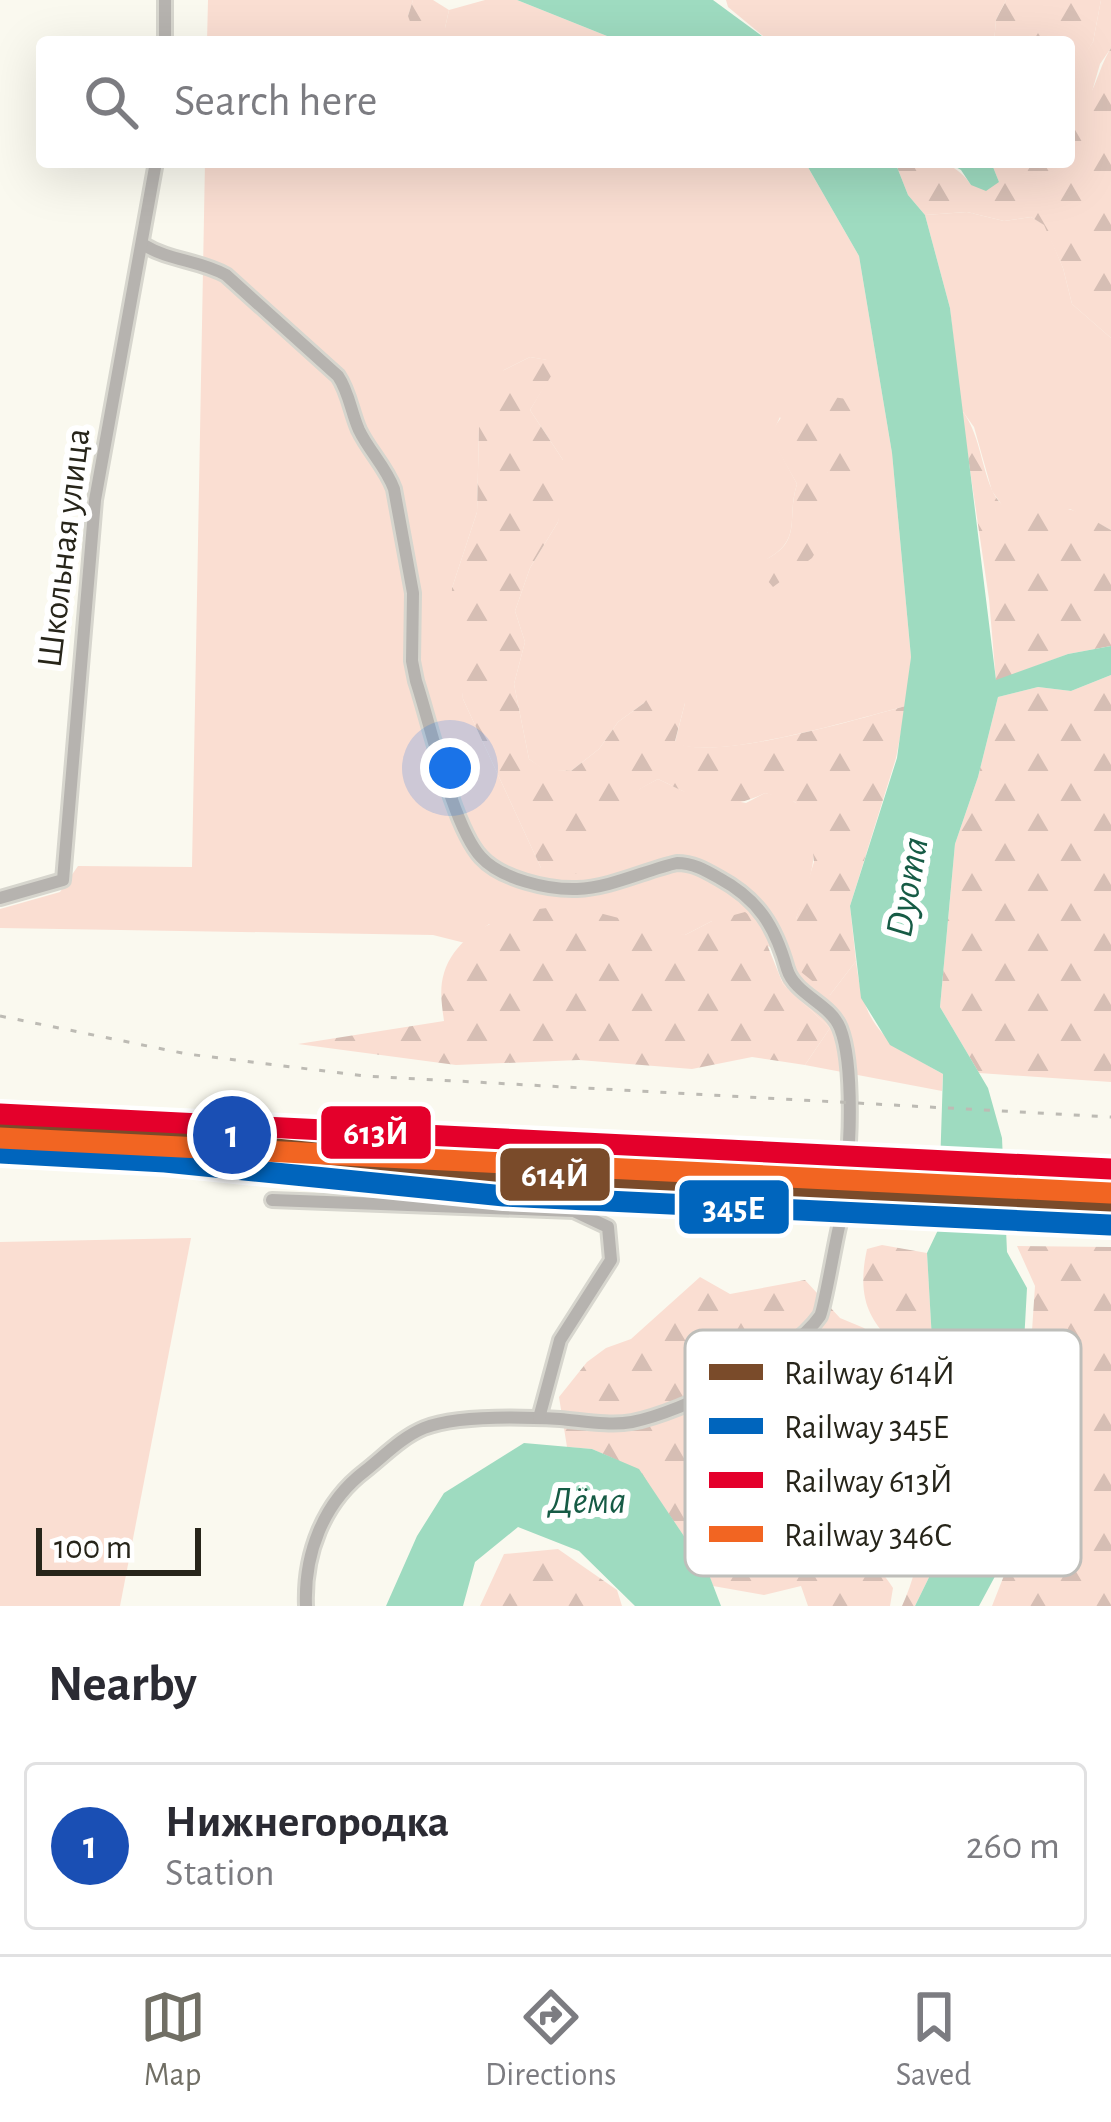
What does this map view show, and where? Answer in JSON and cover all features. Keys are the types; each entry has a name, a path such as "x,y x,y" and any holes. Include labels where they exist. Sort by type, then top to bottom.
{"street":[{"path":"165,0 165,36"},
{"name":"Школьная улица","path":"0,898 62,880 94,500 155,168"},
{"path":"144,244 166,257 210,266 226,275 345,387 360,430 394,489 412,593 416,681 462,824 482,859 515,877 582,890 690,862 750,896 772,928 790,979 840,1025 848,1085 844,1207 820,1315 805,1330"},
{"path":"272,1200 574,1211 608,1227 611,1260 560,1340 539,1418"},
{"path":"306,1606 304,1582 320,1525 349,1483 410,1435 428,1426 539,1418 628,1423 685,1405"}],"green space":[{"path":"208,0 413,0 408,16 445,28 449,10 485,0 517,0 607,36 207,36"},
{"path":"413,0 433,0 449,10 445,28 431,36 413,30 408,16"},
{"path":"726,0 1006,0 995,36 763,36 728,7"},
{"path":"1006,0 1101,0 1093,42 1075,70 1075,36 995,36"},
{"path":"1101,0 1111,0 1111,48 1100,64 1091,95 1075,114 1075,68 1093,42"},
{"path":"1111,48 1111,338 1072,304 1044,225 1031,217 1004,221 967,212 925,215 908,195 897,168 954,168 971,185 999,182 993,168 1075,168 1075,113 1090,95"},
{"path":"205,168 808,168 859,256 892,453 911,657 906,706 751,743 692,747 675,742 685,703 644,703 618,722 599,749 571,771 544,770 529,759 514,684 525,642 515,611 530,568 558,522 563,460 530,410 552,373 547,360 530,357 504,370 479,428 477,512 452,588 463,699 541,868 658,779 683,791 746,803 765,793 793,801 812,825 814,841 811,874 796,919 830,995 856,961 872,1019 906,1053 943,1074 942,1091 805,1065 830,1028 783,984 772,948 712,921 685,935 489,924 465,943 433,935 0,928 0,909 60,892 78,866 192,867","holes":["780,417 828,532 767,559 789,535 797,484 771,436"]},
{"path":"967,212 1004,221 1031,217 1045,225 1072,304 1111,338 1111,530 1070,509 1015,512 1004,508 992,491 974,427 961,409 950,308 925,215"},
{"path":"530,357 548,360 553,373 530,410 563,460 566,488 558,522 530,568 515,611 525,642 514,684 529,759 544,769 571,771 599,749 618,722 644,703 658,684 679,684 685,703 675,741 692,747 786,737 906,706 896,758 850,906 856,961 830,995 801,972 796,919 814,862 810,824 795,802 765,793 736,803 711,802 658,779 640,789 581,872 563,878 541,868 463,699 451,624 452,588 477,512 485,390 504,370"},
{"path":"825,396 847,399 855,418 856,459 828,532 812,558 773,587 761,573 767,559 789,536 797,484 770,436 792,408"},
{"path":"961,409 976,438 992,490 1006,507 1068,509 1111,530 1111,646 1068,654 996,681"},
{"path":"1111,675 1111,1082 979,1073 940,1007 955,844 998,697 1038,687 1071,691"},
{"path":"572,906 685,935 745,912 758,922 783,984 830,1028 805,1065 752,1057 692,1069 579,1060 456,1065 298,1044 444,1021 444,973 464,941 516,914"},
{"path":"191,1238 120,1606 0,1606 0,1242"},
{"path":"882,1245 927,1253 931,1330 881,1330 865,1299 867,1249"},
{"path":"1017,1246 1111,1247 1111,1606 992,1606 1004,1576 1081,1576 1081,1330 1032,1330 1035,1286"},
{"path":"700,1277 730,1294 805,1280 840,1318 866,1330 685,1330 685,1538 639,1470 592,1449 567,1447 559,1397 587,1362 606,1348 631,1339"},
{"path":"558,1549 617,1590 622,1606 480,1606 504,1554"},
{"path":"709,1576 884,1576 893,1588 890,1606 808,1606 801,1586 764,1595 713,1586"},
{"path":"913,1576 930,1576 915,1606 902,1606"}],"water":[{"path":"517,0 713,0 762,36 607,36"},
{"name":"Dyoma","path":"808,168 897,168 908,195 925,215 950,308 996,680 1068,654 1111,646 1111,675 1071,691 1038,687 998,697 955,844 940,1007 988,1088 1002,1138 1007,1252 1027,1288 1025,1330 931,1330 927,1253 938,1230 943,1074 890,1045 861,998 850,906 897,758 911,657 892,453 859,256"},
{"path":"958,168 993,168 999,182 986,191 971,185"},
{"name":"Дёма","path":"524,1443 592,1449 639,1469 685,1538 685,1576 710,1576 721,1606 635,1606 579,1551 518,1527 475,1562 463,1606 386,1606 417,1536 444,1493"},
{"path":"930,1576 995,1576 979,1606 915,1606"}],"railway":[{"path":"0,1016 187,1054 365,1076 1111,1117"},
{"path":"0,1158 1111,1213"}],"rail line":[{"name":"613Й","path":"0,1114 1111,1169"},
{"name":"614Й","path":"0,1129 167,1138 505,1172 1111,1201"},
{"name":"346С","path":"0,1138 1110,1193"},
{"name":"345Е","path":"0,1153 165,1162 504,1196 1110,1225"}],"place":[{"name":"Нижнегородка","path":"232,1135"}]}
